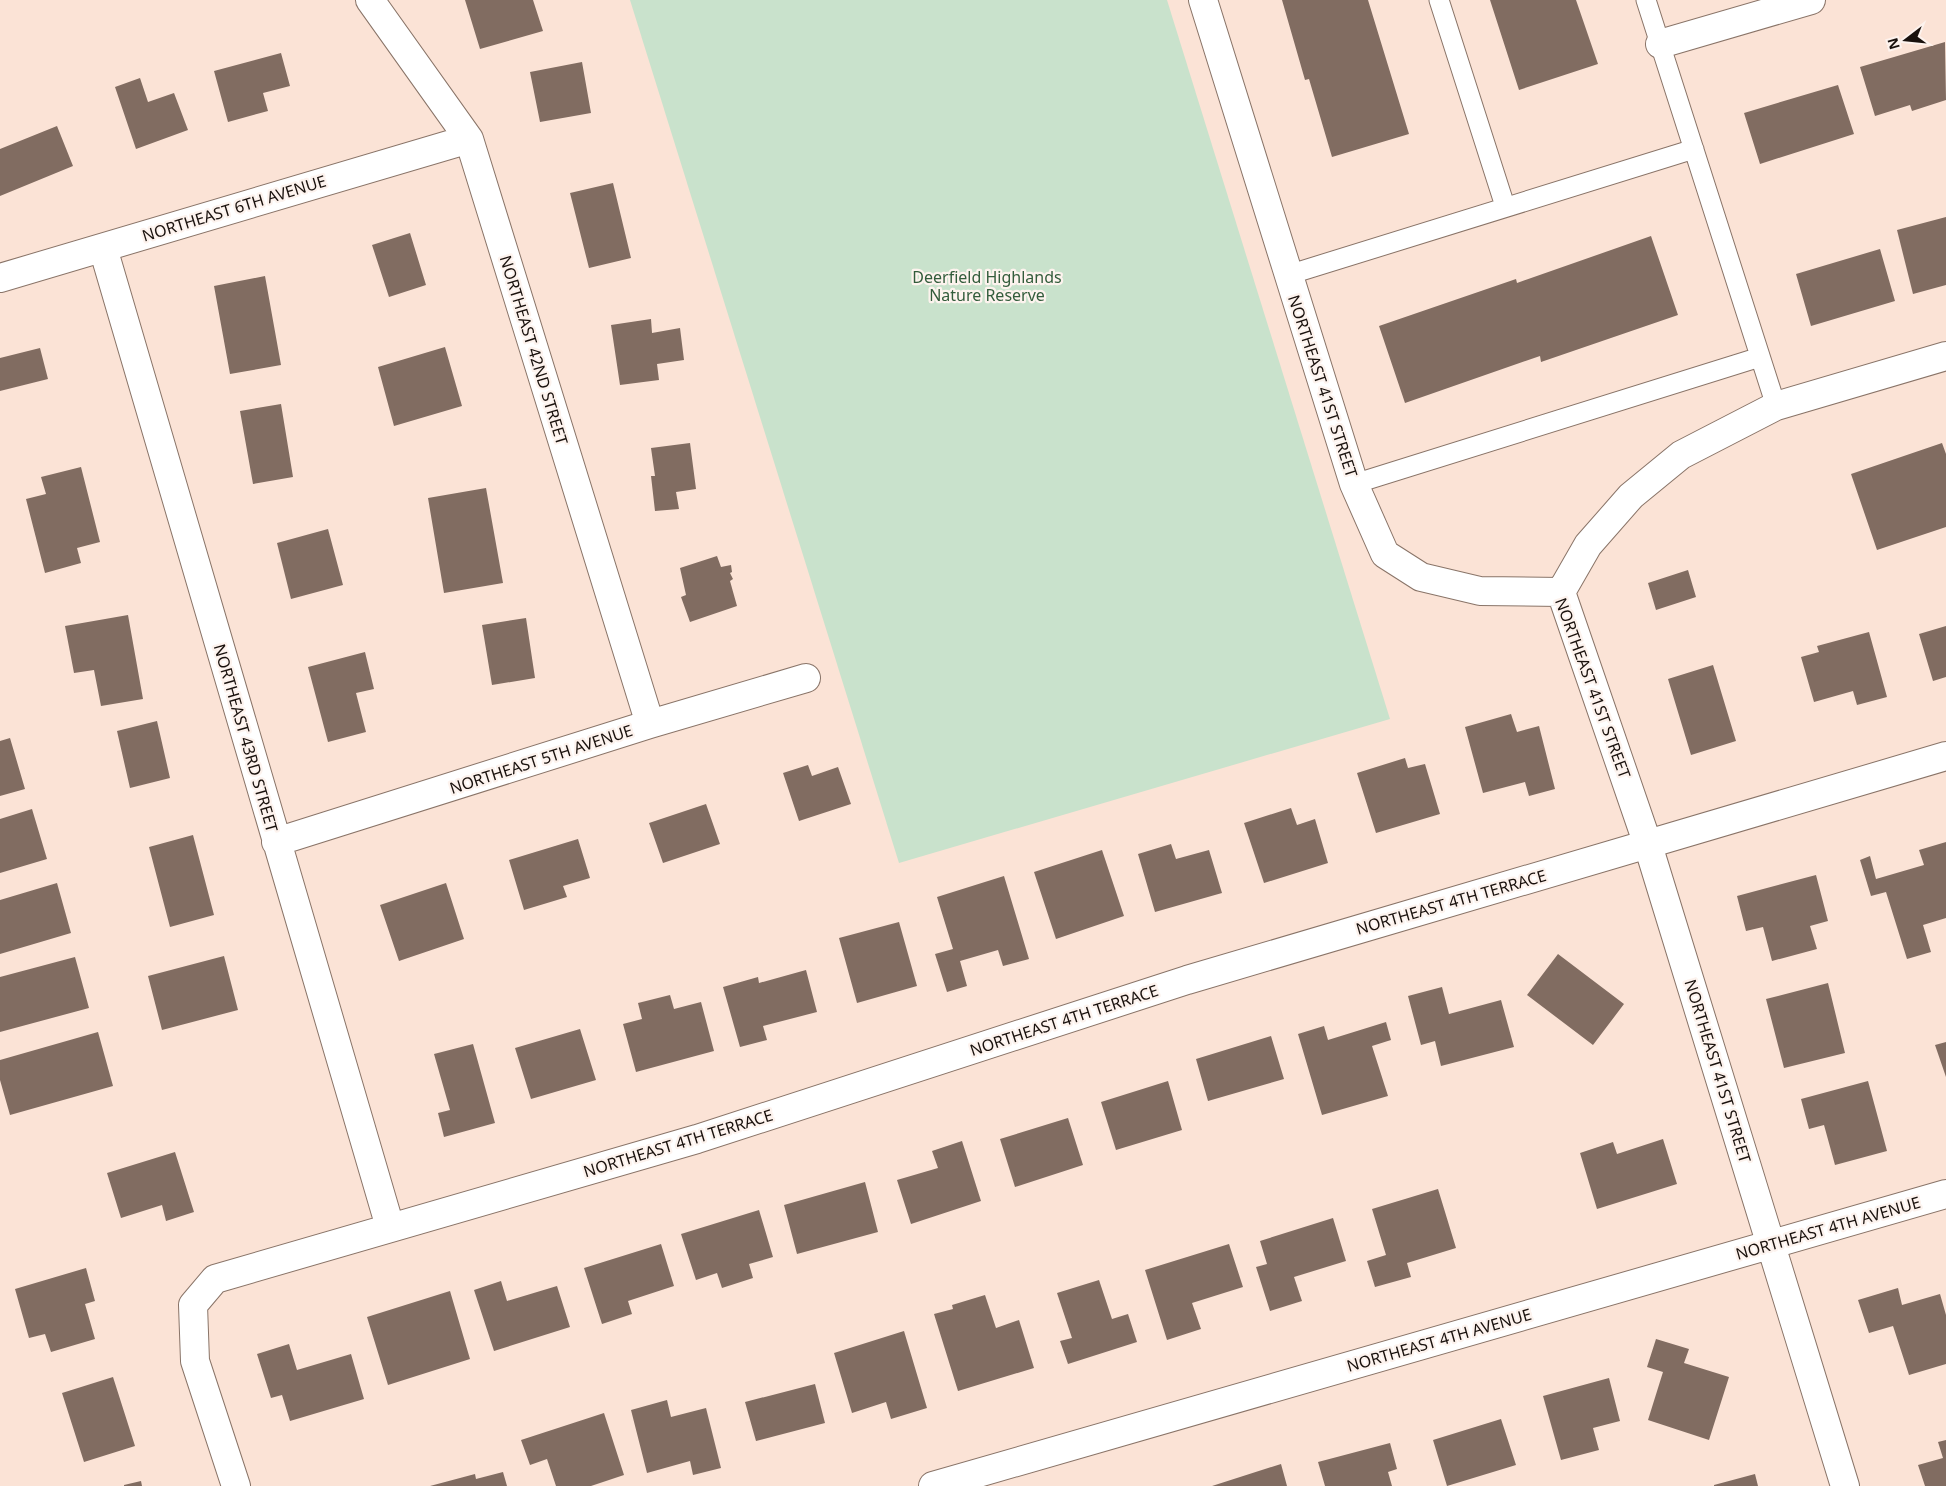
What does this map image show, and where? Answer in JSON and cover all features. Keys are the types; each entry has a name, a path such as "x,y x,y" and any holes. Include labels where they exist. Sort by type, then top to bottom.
{"street":[{"name":"NORTHEAST 42ND STREET","path":"370,0 469,139 650,724"},
{"name":"NORTHEAST 41ST STREET","path":"1203,0 1354,484 1385,554 1421,577 1480,592 1562,592 1648,845 1845,1486"},
{"path":"1660,44 1811,0"},
{"name":"NORTHEAST 6TH AVENUE","path":"0,278 469,139"},
{"name":"NORTHEAST 43RD STREET","path":"102,248 390,1227"},
{"path":"1562,592 1588,545 1632,496 1681,455 1776,406 1946,356"},
{"name":"NORTHEAST 5TH AVENUE","path":"276,842 650,724 806,678"},
{"name":"NORTHEAST 4TH TERRACE","path":"236,1486 196,1361 193,1305 215,1279 698,1139 1187,980 1946,756"},
{"name":"NORTHEAST 4TH AVENUE","path":"933,1486 1946,1194"}],"lane":[{"path":"1439,0 1505,206"},
{"path":"1646,0 1776,406"},
{"path":"1288,275 1505,206 1694,149"},
{"path":"1354,484 1760,357"}],"green space":[{"name":"Deerfield Highlands Nature Reserve","path":"630,0 1167,0 1390,719 899,863"}],"building":[{"path":"465,0 533,0 543,31 480,49"},
{"path":"1282,0 1368,0 1409,134 1332,157 1309,79 1305,80"},
{"path":"1490,0 1576,0 1598,64 1519,90"},
{"path":"1945,42 1946,100 1912,111 1910,105 1875,116 1860,67"},
{"path":"281,53 290,86 263,93 268,111 228,122 214,71"},
{"path":"582,62 591,113 540,122 530,72"},
{"path":"140,78 148,102 174,93 188,130 136,149 115,87"},
{"path":"1838,85 1854,134 1760,164 1744,113"},
{"path":"57,126 73,166 0,196 0,149"},
{"path":"613,183 631,258 589,268 570,193"},
{"path":"1946,217 1946,285 1913,294 1897,230"},
{"path":"410,233 426,285 389,297 372,245"},
{"path":"1651,236 1678,315 1541,362 1540,356 1405,403 1379,326 1516,279 1517,283"},
{"path":"1880,249 1895,301 1811,326 1796,274"},
{"path":"265,276 281,365 230,374 214,286"},
{"path":"651,319 652,333 680,328 684,360 657,364 659,380 620,385 611,325"},
{"path":"445,347 462,406 394,426 378,367"},
{"path":"40,348 48,379 0,391 0,358"},
{"path":"281,404 293,477 253,484 240,411"},
{"path":"690,443 696,489 676,492 679,509 655,511 651,476 655,476 651,448"},
{"path":"1942,443 1946,454 1946,527 1877,550 1851,474"},
{"path":"81,467 100,542 77,548 81,563 45,573 26,499 46,494 41,477"},
{"path":"486,488 503,583 444,593 428,498"},
{"path":"328,529 343,585 291,599 277,543"},
{"path":"717,556 721,567 731,565 732,572 730,573 733,579 730,581 737,606 690,622 681,597 686,595 680,568"},
{"path":"1688,570 1696,597 1656,610 1648,583"},
{"path":"128,615 143,699 101,706 94,670 74,673 65,626"},
{"path":"526,618 535,678 492,685 482,625"},
{"path":"1946,626 1946,677 1933,681 1919,634"},
{"path":"1869,632 1887,697 1857,705 1853,691 1814,702 1801,657 1819,652 1817,646"},
{"path":"365,652 374,689 356,693 366,732 328,742 308,667"},
{"path":"1713,665 1736,741 1691,755 1668,679"},
{"path":"1511,714 1517,732 1539,726 1555,789 1529,796 1525,782 1483,793 1465,727"},
{"path":"157,721 170,778 130,788 117,731"},
{"path":"10,738 25,789 0,796 0,741"},
{"path":"1405,758 1408,768 1425,764 1440,814 1376,833 1357,773"},
{"path":"808,765 812,776 838,767 851,804 799,821 783,773"},
{"path":"706,804 720,844 663,863 649,823"},
{"path":"1291,808 1297,825 1315,819 1328,863 1264,883 1244,823"},
{"path":"32,809 47,859 0,873 0,819"},
{"path":"193,835 214,915 170,927 149,847"},
{"path":"578,839 590,878 563,886 567,897 524,910 509,860"},
{"path":"1946,842 1946,918 1923,925 1931,952 1907,959 1886,892 1871,896 1860,860 1870,856 1876,879 1924,865 1919,850"},
{"path":"1171,844 1176,859 1209,850 1222,893 1155,912 1138,854"},
{"path":"1102,850 1124,916 1056,939 1034,872"},
{"path":"1816,875 1828,921 1810,926 1817,949 1772,961 1763,927 1746,931 1737,896"},
{"path":"1004,876 1029,959 1003,966 998,950 960,961 967,986 947,992 935,954 953,949 937,897"},
{"path":"57,883 71,933 0,954 0,900"},
{"path":"446,883 464,939 399,961 380,905"},
{"path":"899,922 917,986 857,1003 839,938"},
{"path":"1558,954 1624,1004 1593,1045 1527,995"},
{"path":"224,956 238,1010 162,1030 148,976"},
{"path":"75,957 89,1008 0,1032 0,977"},
{"path":"806,970 817,1012 763,1026 767,1040 740,1047 723,987 758,977 759,983"},
{"path":"1828,983 1845,1053 1784,1068 1766,999"},
{"path":"1442,987 1449,1014 1501,1000 1514,1047 1441,1066 1435,1041 1421,1045 1408,996"},
{"path":"670,995 674,1009 701,1002 714,1051 636,1072 623,1024 642,1019 638,1003"},
{"path":"1386,1022 1391,1040 1372,1046 1388,1096 1322,1115 1298,1034 1324,1026 1328,1040"},
{"path":"580,1029 596,1080 531,1099 515,1048"},
{"path":"98,1032 113,1086 10,1115 0,1080 0,1060"},
{"path":"1271,1036 1284,1079 1208,1101 1196,1059"},
{"path":"1946,1042 1946,1077 1935,1045"},
{"path":"473,1044 495,1123 444,1137 438,1113 450,1110 434,1054"},
{"path":"1168,1081 1182,1130 1116,1150 1101,1102"},
{"path":"1868,1081 1887,1151 1835,1165 1824,1125 1809,1129 1801,1099"},
{"path":"1068,1118 1083,1165 1015,1187 1000,1139"},
{"path":"1663,1139 1677,1184 1597,1209 1580,1153 1613,1142 1617,1154"},
{"path":"962,1141 981,1201 911,1224 897,1180 938,1168 932,1151"},
{"path":"175,1152 194,1212 166,1221 162,1205 121,1218 107,1173"},
{"path":"865,1182 878,1232 797,1254 784,1205"},
{"path":"1438,1189 1456,1248 1407,1263 1411,1277 1375,1287 1367,1261 1386,1255 1372,1209"},
{"path":"759,1210 773,1257 749,1264 753,1278 722,1288 717,1273 696,1280 681,1234"},
{"path":"1333,1218 1346,1261 1294,1277 1302,1301 1270,1311 1256,1267 1267,1264 1260,1241"},
{"path":"661,1244 674,1286 628,1301 632,1314 602,1324 584,1268"},
{"path":"1229,1244 1243,1287 1192,1303 1201,1329 1167,1340 1145,1270"},
{"path":"86,1268 95,1301 85,1304 95,1339 51,1352 45,1334 29,1338 15,1289"},
{"path":"1099,1280 1112,1319 1128,1314 1137,1342 1068,1364 1060,1341 1072,1338 1057,1293"},
{"path":"501,1281 507,1301 557,1286 570,1327 494,1351 474,1290"},
{"path":"1898,1288 1902,1305 1940,1294 1946,1315 1946,1364 1909,1375 1893,1326 1869,1333 1858,1300"},
{"path":"450,1291 470,1359 388,1385 367,1317"},
{"path":"985,1295 996,1328 1019,1320 1034,1368 958,1391 934,1314 953,1309 952,1305"},
{"path":"904,1331 927,1408 891,1419 886,1402 852,1413 834,1353"},
{"path":"1656,1339 1689,1349 1684,1363 1729,1377 1709,1440 1648,1420 1663,1372 1647,1367"},
{"path":"289,1344 297,1370 351,1354 364,1399 290,1421 282,1395 271,1398 257,1354"},
{"path":"113,1377 135,1446 84,1462 62,1393"},
{"path":"1609,1378 1620,1421 1593,1428 1599,1450 1561,1460 1543,1396"},
{"path":"815,1384 825,1423 756,1441 745,1402"},
{"path":"667,1400 671,1417 706,1408 721,1468 693,1475 690,1461 647,1473 631,1410"},
{"path":"604,1413 624,1475 591,1486 556,1486 547,1459 530,1465 521,1440"},
{"path":"1501,1419 1516,1465 1447,1486 1433,1440"},
{"path":"1946,1440 1946,1486 1925,1486 1918,1465 1943,1458 1938,1442"},
{"path":"1390,1443 1397,1469 1388,1472 1392,1486 1325,1486 1318,1462"},
{"path":"1281,1464 1287,1486 1212,1486"},
{"path":"503,1472 507,1486 430,1486 475,1474 476,1479"},
{"path":"1755,1474 1758,1486 1714,1486 1714,1485"},
{"path":"141,1481 142,1486 124,1486 124,1485"}]}
